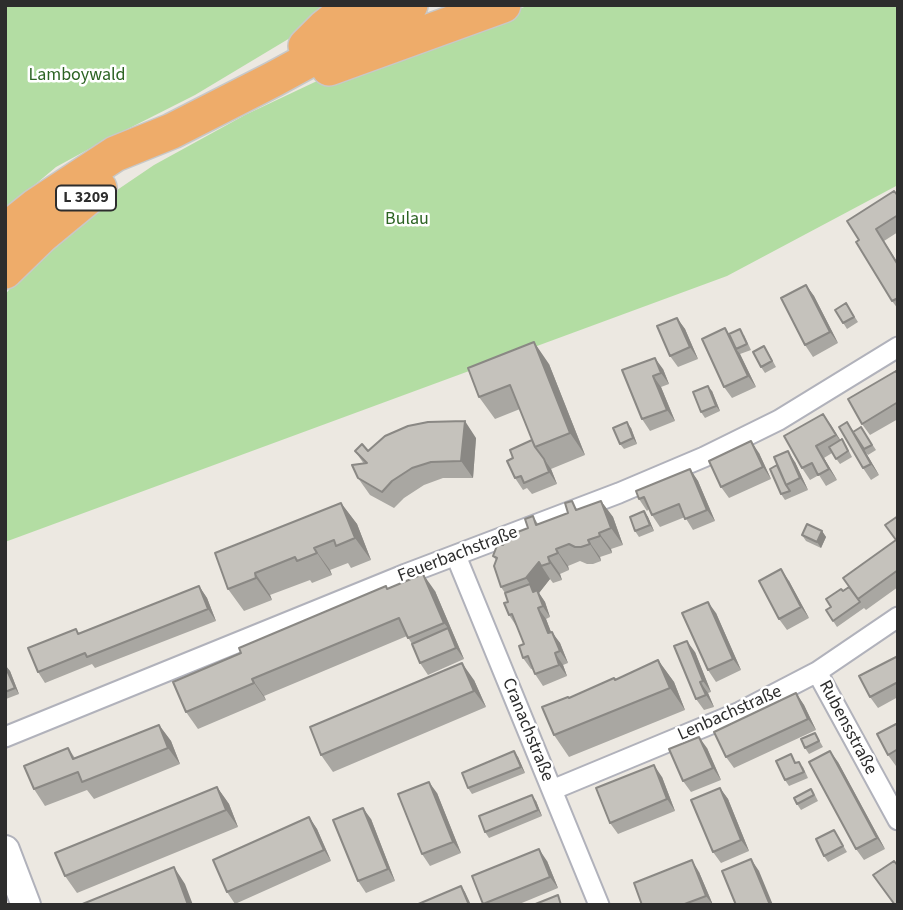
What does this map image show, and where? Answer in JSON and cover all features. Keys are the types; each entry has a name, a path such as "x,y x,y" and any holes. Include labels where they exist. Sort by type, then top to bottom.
{"highway":[{"name":"L 3209","path":"274,79 324,28 353,5"},
{"name":"L 3209","path":"5,231 20,211 115,154 172,131 410,5"},
{"path":"274,79 328,69 503,5"},
{"name":"L 3209","path":"5,271 69,211 132,165 172,131"}],"main road":[{"path":"5,849 26,905"}],"street":[{"name":"Feuerbachstraße","path":"5,737 717,452 779,420 898,347"},
{"name":"Cranachstraße","path":"456,556 599,905"},
{"name":"Lenbachstraße","path":"552,790 740,712 817,672 898,617"},
{"name":"Rubensstraße","path":"817,672 898,820"}],"green space":[{"name":"Lamboywald","path":"5,5 335,5 290,38 195,95 56,167 5,210"},
{"name":"Bulau","path":"530,5 898,5 898,185 727,276 5,542 5,295 31,261 92,207 154,165 245,115 334,73"}],"building":[{"path":"894,191 898,196 898,215 876,229 898,265 898,298 892,301 856,242 859,240 847,221"},
{"path":"806,285 830,332 805,345 781,298"},
{"path":"846,303 854,317 843,323 835,310"},
{"path":"677,318 690,347 670,356 657,326"},
{"path":"725,328 748,376 724,387 702,339"},
{"path":"740,329 747,344 736,349 729,334"},
{"path":"534,342 570,433 535,447 510,385 479,397 468,368"},
{"path":"764,346 772,361 761,367 753,352"},
{"path":"655,358 661,373 653,376 667,410 642,419 622,370"},
{"path":"896,371 898,402 862,424 848,399"},
{"path":"708,386 716,406 701,412 693,392"},
{"path":"823,414 836,435 816,446 829,469 818,475 812,463 802,468 784,436"},
{"path":"465,421 461,461 431,462 412,468 392,481 382,492 358,478 352,465 367,463 355,451 362,444 368,451 385,436 408,426 428,422"},
{"path":"627,422 633,438 620,444 613,428"},
{"path":"847,422 871,464 863,468 839,427"},
{"path":"861,427 872,445 864,449 853,432"},
{"path":"842,439 848,451 836,459 829,447"},
{"path":"532,440 549,472 524,483 521,476 515,478 507,461 513,458 510,450"},
{"path":"751,441 763,467 721,487 709,461"},
{"path":"788,451 800,478 786,485 774,457"},
{"path":"777,465 790,491 781,494 770,469"},
{"path":"690,469 707,510 685,519 679,504 652,515 644,497 639,499 636,491"},
{"path":"572,501 576,510 601,501 611,528 588,540 590,544 575,547 569,544 556,549 558,553 548,557 550,563 541,566 539,562 526,578 501,587 494,566 497,558 493,556 498,543 503,545 507,536 528,528 525,519 533,516 536,525 568,513 565,503"},
{"path":"341,503 355,538 336,546 334,540 314,548 317,553 297,561 295,557 255,573 256,578 228,589 215,553"},
{"path":"644,511 650,525 635,531 630,517"},
{"path":"898,516 898,570 858,599 843,578 896,540 885,525"},
{"path":"807,524 822,531 817,542 802,535"},
{"path":"781,569 801,607 779,619 759,581"},
{"path":"423,574 444,623 408,638 399,618 252,679 254,683 186,712 173,682 241,653 239,648 386,586 387,589"},
{"path":"530,584 533,592 537,590 543,606 538,608 548,633 552,632 560,651 555,653 559,665 535,674 528,656 523,658 519,646 524,644 512,614 509,615 504,603 508,602 505,593"},
{"path":"199,586 208,609 87,657 85,653 38,672 28,648 76,629 78,634"},
{"path":"849,587 860,602 833,621 826,610 831,607 826,599"},
{"path":"708,602 733,659 708,670 682,613"},
{"path":"448,628 456,648 420,663 412,644"},
{"path":"687,641 706,695 696,699 674,646"},
{"path":"898,656 898,682 870,697 859,676"},
{"path":"658,660 670,688 554,735 542,707 614,678 615,680"},
{"path":"462,663 474,691 321,755 310,727"},
{"path":"5,666 15,688 5,692"},
{"path":"796,693 808,719 726,757 714,732"},
{"path":"898,723 898,749 888,755 877,734"},
{"path":"159,725 168,748 82,782 78,772 34,789 24,766 68,748 73,759"},
{"path":"815,733 819,741 805,748 801,739"},
{"path":"699,737 713,768 683,781 669,749"},
{"path":"514,751 521,767 468,788 462,773"},
{"path":"830,751 877,838 856,849 809,762"},
{"path":"791,754 804,772 785,780 776,761"},
{"path":"654,765 667,799 610,823 596,788"},
{"path":"429,782 453,842 422,854 398,794"},
{"path":"217,787 226,810 65,876 55,853"},
{"path":"720,788 741,840 713,852 691,800"},
{"path":"811,789 814,795 797,804 794,798"},
{"path":"532,795 538,810 485,832 479,816"},
{"path":"363,808 388,869 358,881 333,820"},
{"path":"309,817 324,850 227,892 213,860"},
{"path":"834,830 843,846 824,856 816,839"},
{"path":"539,849 550,877 483,904 472,876"},
{"path":"751,859 770,905 736,905 722,871"},
{"path":"692,860 706,896 682,905 642,905 634,883"},
{"path":"894,861 898,866 898,905 895,905 873,875"},
{"path":"174,867 188,905 80,905"},
{"path":"461,886 469,905 416,905"},
{"path":"558,895 561,905 533,905"}]}
